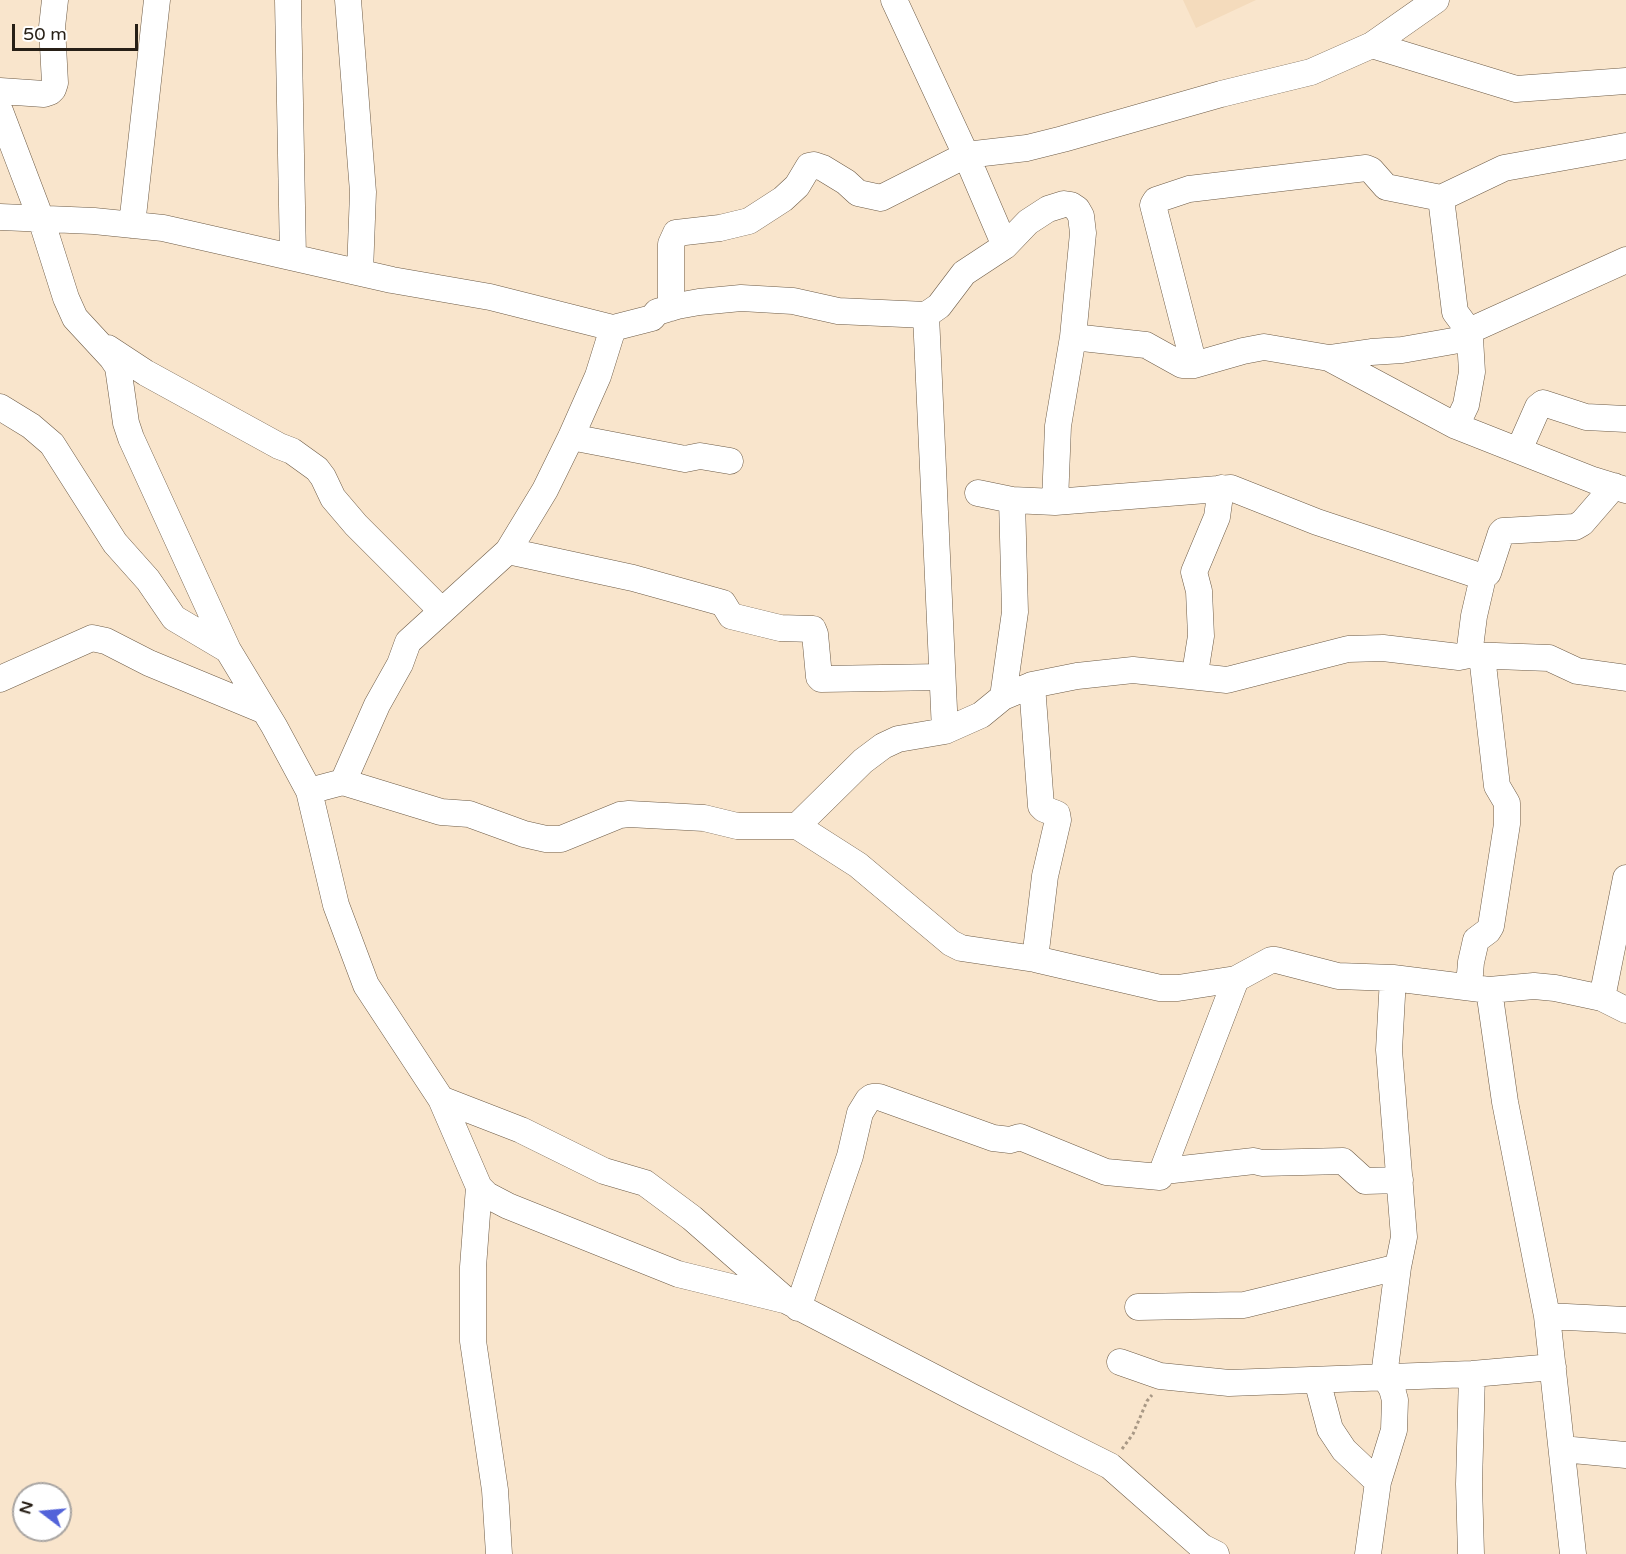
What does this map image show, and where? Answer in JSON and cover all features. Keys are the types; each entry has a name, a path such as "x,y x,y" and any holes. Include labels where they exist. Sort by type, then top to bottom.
{"street":[{"path":"0,91 44,94 53,89 55,83 52,31 55,0"},
{"path":"132,225 157,0"},
{"path":"288,0 293,257"},
{"path":"348,0 363,192 360,272"},
{"path":"894,0 966,155 1005,246"},
{"path":"671,308 670,244 676,233 720,228 749,221 783,199 797,186 809,166 823,168 865,196 881,198 966,155 1027,148 1099,130 1221,94 1311,72 1372,45 1436,0"},
{"path":"1372,45 1516,89 1626,81"},
{"path":"0,111 75,318 118,367 126,423 131,438 228,650 309,791 336,905 366,985 441,1099 479,1186 487,1195 508,1206 678,1274 792,1304 1110,1466 1206,1552"},
{"path":"1194,365 1153,205 1156,200 1189,189 1366,168 1371,170 1386,188 1441,198 1504,168 1626,146"},
{"path":"1441,198 1455,312 1469,335 1472,372 1466,405 1456,426"},
{"path":"0,217 163,228 360,272 490,297 613,328 652,318 657,312 671,308 699,302 741,298 794,302 838,311 926,315 939,306 964,273 1005,246 1028,222 1048,209 1064,204 1077,209 1081,216 1083,232 1073,337 1058,426 1054,502"},
{"path":"1073,337 1146,345 1182,366 1264,347 1329,358 1402,350 1469,335 1626,260"},
{"path":"926,315 945,731"},
{"path":"343,782 377,705 400,664 405,647 508,551 545,490 598,376 613,328"},
{"path":"94,339 146,373 292,451 317,469 333,498 356,525 441,611"},
{"path":"1329,358 1456,426 1593,480 1620,488"},
{"path":"1519,450 1543,403 1586,417 1626,418"},
{"path":"0,407 26,422 52,444 115,543 148,580 174,618 228,650"},
{"path":"571,437 685,459 700,456 730,461"},
{"path":"1197,675 1196,667 1201,636 1199,591 1194,572 1217,517 1221,488"},
{"path":"978,493 1012,500 1054,502 1231,488 1317,522 1483,577"},
{"path":"1573,1554 1547,1316 1505,1102 1471,962 1476,940 1491,926 1507,824 1507,803 1497,786 1476,656 1474,616 1483,577 1488,573 1503,531 1575,527 1620,488"},
{"path":"1003,697 1015,612 1012,500"},
{"path":"508,551 633,578 723,603 731,616 780,628 813,629 819,677 823,680 942,677"},
{"path":"0,679 92,638 265,711"},
{"path":"797,825 862,761 883,746 898,739 945,731 981,716 1003,697 1032,685 1077,676 1134,670 1227,680 1348,650 1383,648 1459,657 1549,658 1577,671 1626,678"},
{"path":"1032,685 1041,806 1057,814 1058,820 1044,876 1035,959"},
{"path":"309,791 343,782 441,812 469,814 546,839 561,839 620,815 628,814 704,818 737,826 797,825 858,865 951,943 961,948 1035,959 1160,988 1178,988 1236,979 1270,960 1276,960 1338,976 1393,978 1479,988 1534,986 1602,998 1626,1010"},
{"path":"1602,998 1626,878"},
{"path":"1368,1554 1378,1482 1394,1430 1395,1413 1392,1389 1384,1376 1404,1237 1389,1050 1393,978"},
{"path":"792,1304 850,1156 860,1113 872,1097 879,1096 993,1138 1010,1140 1020,1137 1106,1172 1157,1178 1164,1171 1236,979"},
{"path":"441,1099 521,1130 604,1171 645,1183 692,1218 792,1304"},
{"path":"1164,1171 1254,1161 1343,1161 1365,1181 1400,1180"},
{"path":"479,1186 473,1267 473,1341 495,1490 499,1554"},
{"path":"1138,1307 1244,1305 1398,1267"},
{"path":"1547,1316 1626,1320"},
{"path":"1120,1362 1166,1377 1229,1383 1472,1374 1553,1367"},
{"path":"1471,1554 1469,1481 1472,1374"},
{"path":"1317,1380 1330,1429 1344,1450 1378,1482"},
{"path":"1562,1449 1626,1455"}],"path":[{"path":"1110,1466 1133,1434 1147,1401 1166,1377"}],"shaded area":[{"path":"1183,0 1256,0 1196,28"}]}
